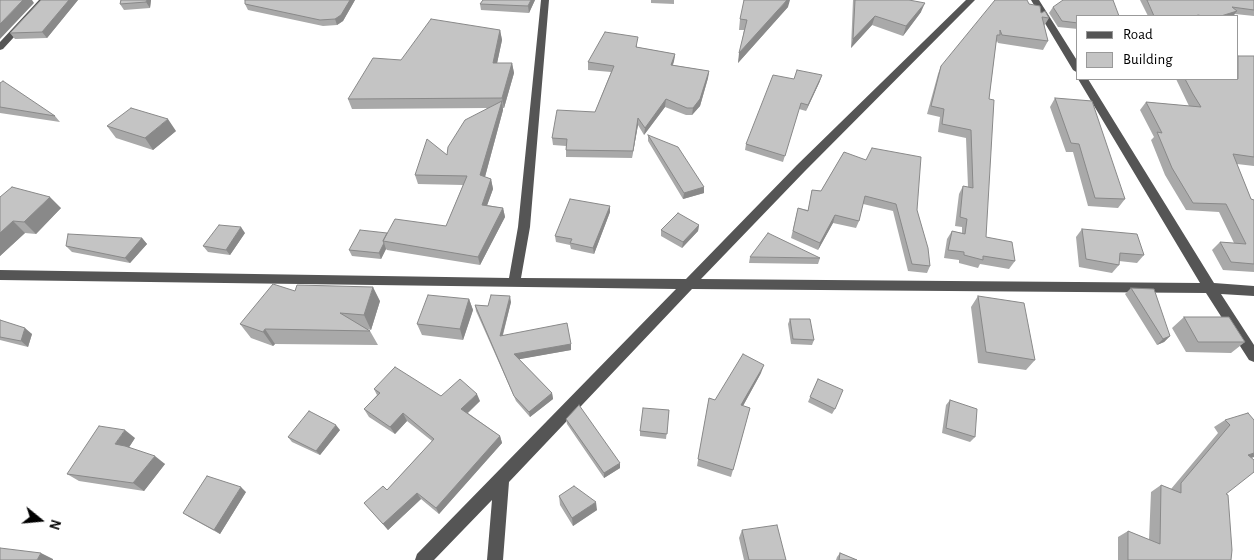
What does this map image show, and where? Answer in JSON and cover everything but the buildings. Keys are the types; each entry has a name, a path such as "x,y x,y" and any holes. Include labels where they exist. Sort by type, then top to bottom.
{"street":[{"path":"0,47 44,0"},
{"path":"514,283 524,227 546,0"},
{"path":"423,560 688,284 835,134 971,0"},
{"path":"1035,0 1076,67"},
{"path":"1084,80 1210,288 1254,356"},
{"path":"0,275 514,283 1210,288 1254,291"},
{"path":"495,560 501,480"}]}
